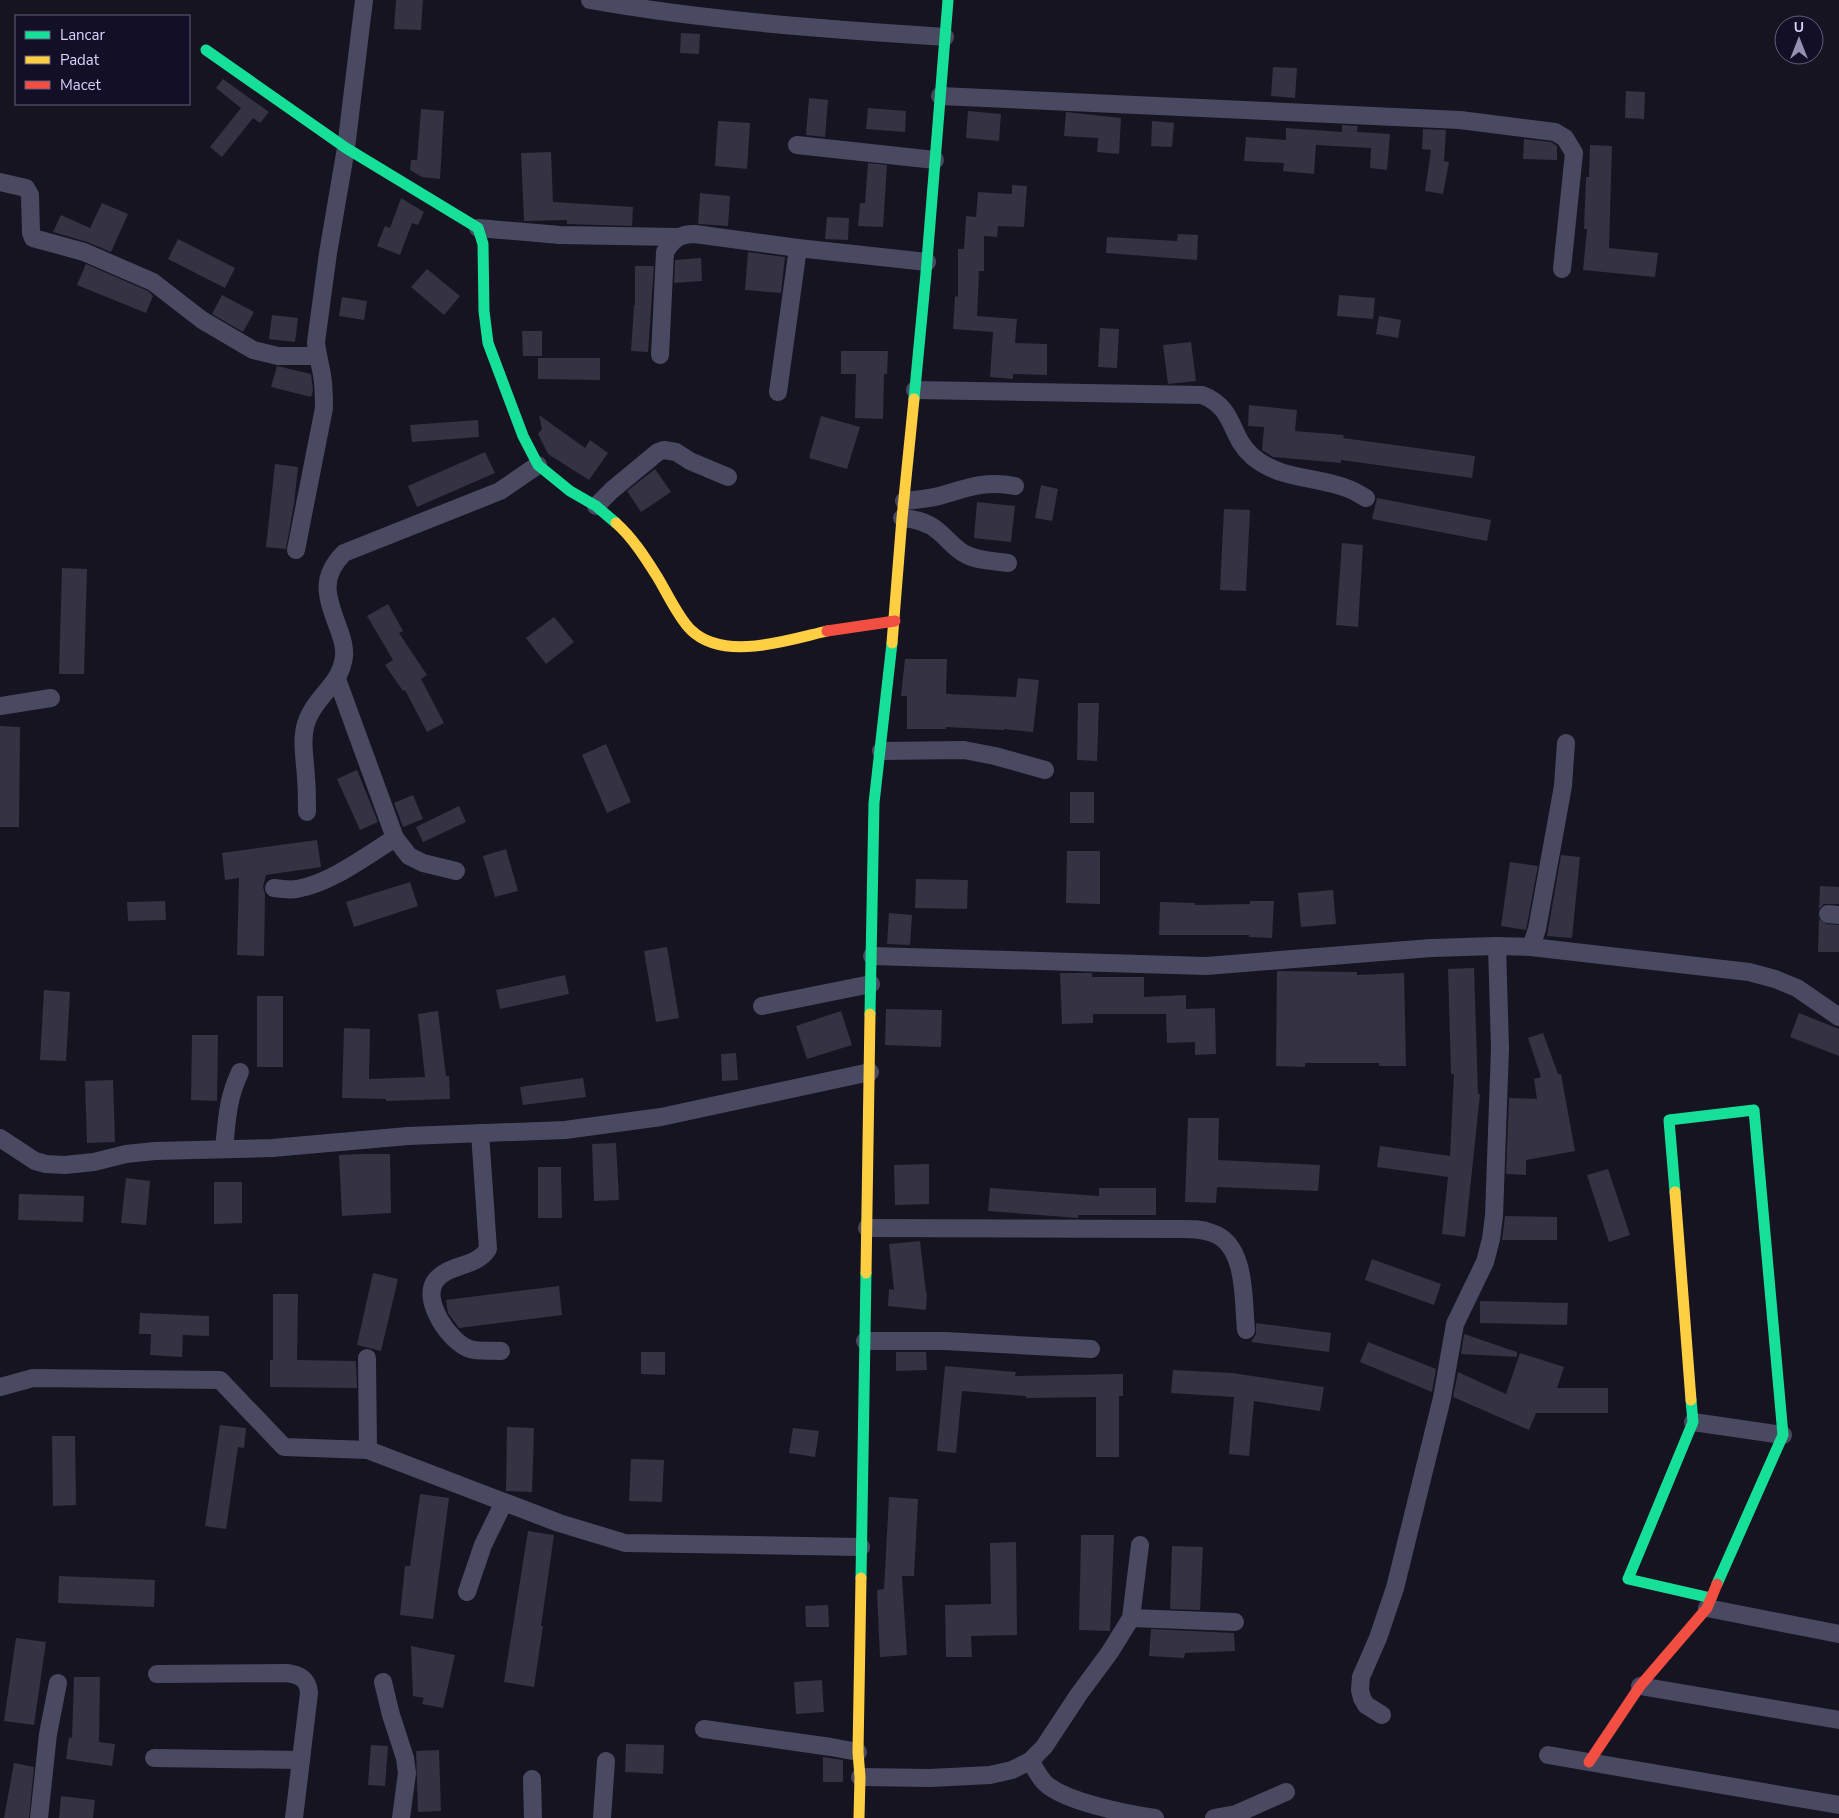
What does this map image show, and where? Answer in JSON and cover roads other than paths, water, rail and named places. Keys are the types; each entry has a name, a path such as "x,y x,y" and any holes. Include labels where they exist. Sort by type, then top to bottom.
{"street":[{"path":"296,550 324,408 322,373 317,356 316,342 328,253 346,148 364,0"},
{"path":"590,0 655,11 855,31 945,37"},
{"path":"859,1818 861,1547 874,803 895,621 948,0"},
{"path":"206,50 346,148 478,228 560,234 677,237 685,234 695,234 798,248 927,262"},
{"path":"940,96 1460,120 1555,132 1565,138 1574,153 1562,269"},
{"path":"797,146 935,160"},
{"path":"0,182 26,188 30,195 31,233 33,238 84,252 153,282 202,320 253,350 278,356 317,356"},
{"path":"478,228 483,244 484,311 488,343 523,436 538,464 570,491 596,506 624,530 689,628 698,637 723,646 742,647 787,640 847,627 895,621"},
{"path":"660,355 665,252 677,237"},
{"path":"778,392 798,248"},
{"path":"915,390 1202,395 1220,404 1243,446 1262,464 1280,472 1348,489 1366,498"},
{"path":"596,506 619,483 658,452 664,450 676,452 704,468 728,477"},
{"path":"307,812 304,730 309,714 337,679 342,667 344,648 327,588 329,574 334,562 344,553 500,491 538,464"},
{"path":"903,510 966,487 984,484 1015,486"},
{"path":"903,510 915,519 937,529 956,548 966,554 978,558 1008,562"},
{"path":"337,679 395,838 410,856 423,863 456,871"},
{"path":"0,706 51,698"},
{"path":"1531,948 1537,929 1563,786 1566,743"},
{"path":"881,752 964,750 995,756 1044,770"},
{"path":"274,888 294,889 305,887 337,874 395,838"},
{"path":"872,956 1206,966 1431,948 1497,946 1531,948 1749,972 1775,979 1796,988 1839,1016"},
{"path":"1382,1715 1366,1705 1362,1698 1360,1690 1361,1677 1378,1638 1395,1588 1442,1398 1455,1324 1485,1262 1491,1239 1494,1216 1500,1048 1497,946"},
{"path":"762,1006 871,984"},
{"path":"224,1149 228,1107 240,1072"},
{"path":"0,1138 35,1161 46,1164 65,1165 94,1162 126,1154 156,1151 272,1148 408,1136 565,1130 661,1117 870,1072"},
{"path":"1589,1762 1640,1686 1709,1603 1782,1435 1754,1110 1669,1120 1693,1422 1628,1579 1709,1603 1839,1634"},
{"path":"480,1133 488,1249 478,1259 442,1275 436,1280 432,1293 434,1307 450,1336 470,1349 501,1351"},
{"path":"867,1228 1174,1228 1215,1233 1234,1250 1241,1270 1246,1330"},
{"path":"865,1341 945,1341 1092,1349"},
{"path":"367,1358 368,1450"},
{"path":"0,1387 33,1378 220,1380 284,1447 368,1450 559,1523 624,1543 861,1547"},
{"path":"1693,1422 1782,1435"},
{"path":"467,1592 483,1545 504,1502"},
{"path":"860,1777 930,1778 990,1774 1012,1770 1030,1761 1044,1747 1110,1652 1131,1618 1140,1545"},
{"path":"1131,1618 1235,1622"},
{"path":"157,1674 287,1673 304,1679 308,1685 309,1693 294,1818"},
{"path":"383,1682 405,1758 406,1788 401,1818"},
{"path":"39,1818 48,1734 58,1683"},
{"path":"1640,1686 1839,1720"},
{"path":"704,1729 858,1752"},
{"path":"1548,1755 1839,1805"},
{"path":"154,1758 301,1760"},
{"path":"602,1818 606,1761"},
{"path":"1030,1761 1046,1784 1062,1793 1124,1813 1156,1818"},
{"path":"532,1780 533,1818"},
{"path":"1214,1818 1236,1814 1286,1792"}]}
